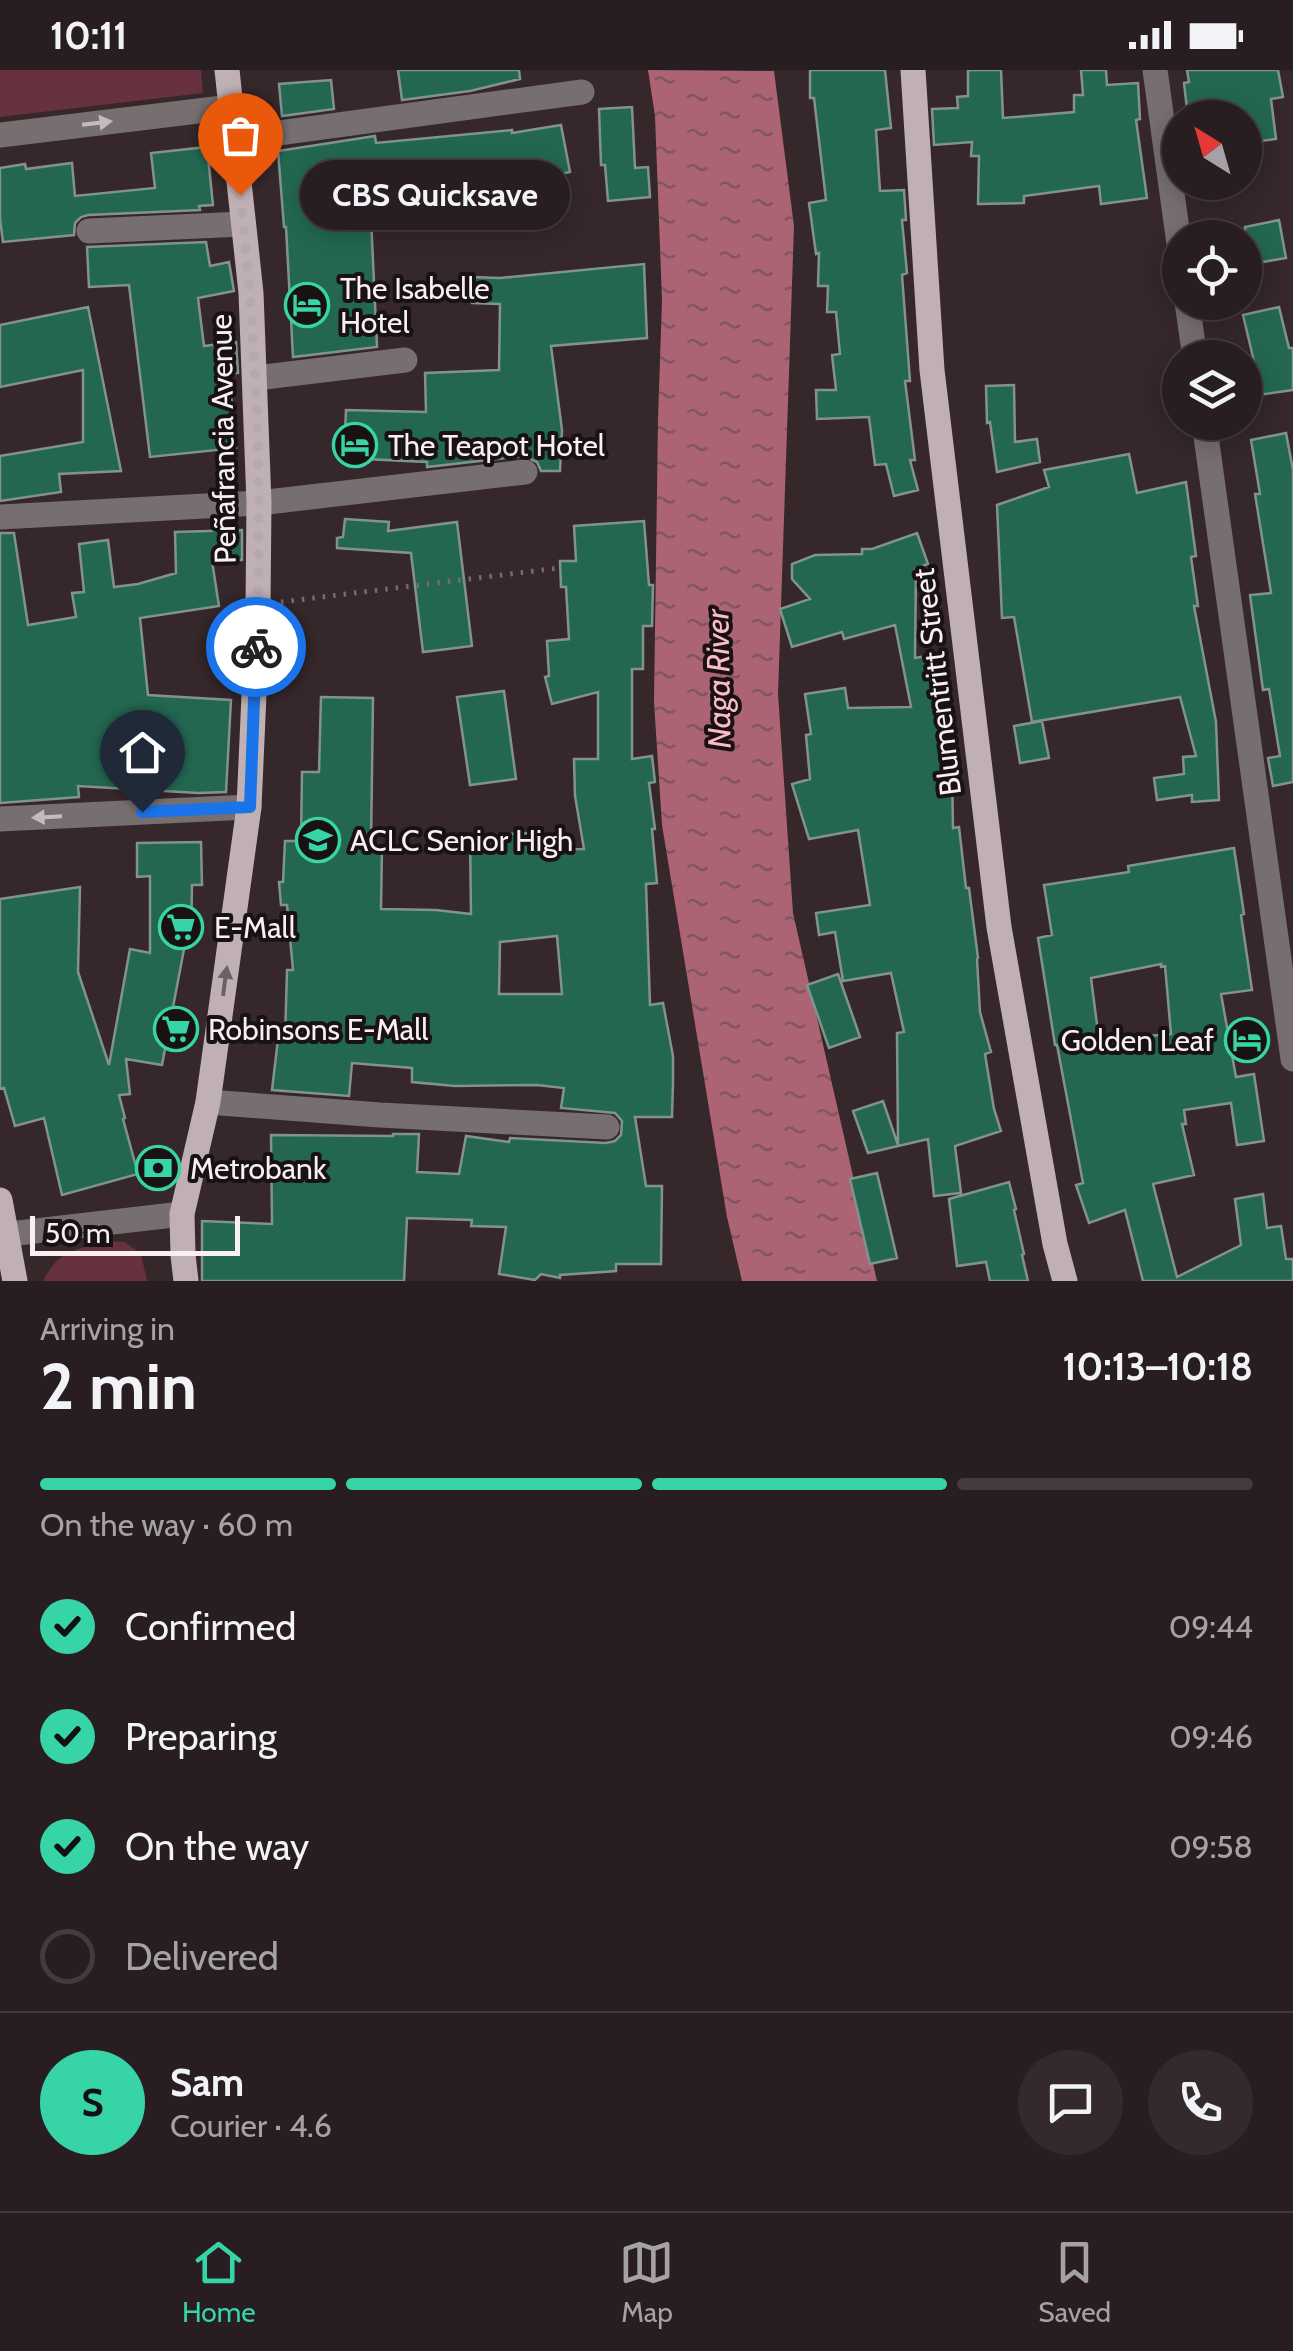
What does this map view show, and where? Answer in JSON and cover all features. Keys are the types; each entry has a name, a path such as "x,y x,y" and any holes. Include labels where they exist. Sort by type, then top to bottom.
{"main road":[{"name":"Peñafrancia Avenue","path":"186,1281 182,1214 208,1102 250,807 258,605 256,378 228,70"},
{"name":"Blumentritt Street","path":"913,70 932,370 997,908 1065,1281"},
{"path":"0,1200 3,1235 15,1281"}],"street":[{"path":"1155,70 1176,220"},
{"path":"234,139 582,92"},
{"path":"0,135 230,108"},
{"path":"89,231 243,224"},
{"path":"256,378 405,360"},
{"path":"1207,440 1293,1059"},
{"path":"0,517 259,503 526,472"},
{"path":"0,819 250,807"},
{"path":"208,1102 380,1116 607,1127"},
{"path":"3,1235 182,1214"}],"path":[{"path":"258,605 559,568"}],"shaded area":[{"path":"0,70 201,70 203,93 0,117"},
{"path":"105,1241 125,1242 141,1254 147,1281 43,1281 61,1258"}],"water":[{"name":"Naga River","path":"648,70 774,71 794,226 778,694 793,913 877,1281 742,1281 727,1217 662,825 654,702 662,300 655,116"}],"building":[{"path":"398,70 519,70 520,79 470,91 402,100"},
{"path":"810,70 885,70 891,128 876,130 880,191 904,190 906,220 902,220 907,273 902,275 910,381 905,381 915,460 910,460 918,490 894,496 886,464 875,465 869,417 817,419 816,390 836,390 832,355 840,354 836,312 827,312 828,286 818,286 819,253 816,254 809,203 826,200 814,98 810,98"},
{"path":"968,70 1001,70 1003,118 1074,112 1074,95 1083,95 1081,70 1106,70 1107,85 1138,83 1140,119 1136,120 1147,198 1101,204 1099,186 1024,196 1024,203 978,204 979,156 971,156 972,142 934,145 932,109 958,108 957,97 968,96"},
{"path":"1187,70 1278,70 1283,97 1271,99 1276,139 1262,141 1262,100 1186,100 1184,83 1189,82"},
{"path":"331,80 334,109 282,116 279,84"},
{"path":"632,107 635,168 648,167 650,197 608,201 605,165 601,165 599,109"},
{"path":"561,125 570,172 517,182 525,217 497,224 495,216 445,225 441,207 371,218 377,347 293,357 278,151 375,136 376,143 512,133"},
{"path":"207,147 213,205 199,206 200,210 88,215 75,223 74,235 3,242 0,168 72,163 75,196 155,188 151,153"},
{"path":"1279,220 1286,258 1262,262 1262,224"},
{"path":"206,242 210,266 229,262 234,291 198,298 204,346 236,342 238,373 229,374 236,448 150,457 129,285 89,287 87,247"},
{"path":"644,264 647,338 551,346 562,430 560,471 541,471 537,462 524,456 427,467 427,462 344,458 346,410 426,412 425,373 499,370 500,304 472,303 472,277 500,278"},
{"path":"88,307 121,471 59,474 61,492 0,501 0,456 83,442 83,370 0,387 0,325"},
{"path":"1279,307 1289,348 1293,348 1293,390 1262,394 1262,340 1249,340 1244,320 1262,320 1262,311"},
{"path":"1014,385 1015,442 1037,439 1040,462 997,472 990,422 987,423 986,386"},
{"path":"1286,433 1293,470 1293,782 1273,786 1268,758 1280,756 1269,689 1263,690 1250,595 1271,593 1255,494 1260,494 1251,440"},
{"path":"1129,454 1137,493 1186,482 1196,556 1191,557 1198,606 1194,606 1216,722 1219,800 1192,802 1192,795 1157,800 1154,778 1184,774 1183,757 1196,756 1180,697 1032,722 1014,617 1002,618 997,505 1049,487 1044,470"},
{"path":"345,519 389,522 388,531 457,522 472,646 423,652 411,553 337,548"},
{"path":"644,521 649,585 653,585 652,626 643,626 643,669 632,669 632,759 652,756 655,782 649,783 657,883 646,884 650,1005 663,1003 673,1056 672,1117 635,1117 646,1186 662,1186 661,1264 616,1264 616,1271 560,1278 541,1274 535,1280 499,1274 506,1227 471,1226 472,1220 407,1218 404,1281 202,1281 202,1221 272,1224 271,1135 419,1134 417,1172 459,1174 466,1136 509,1142 510,1138 606,1143 621,1135 622,1121 615,1113 561,1108 564,1088 412,1082 412,1068 352,1063 349,1096 272,1090 278,1039 285,1040 287,970 293,970 287,905 281,905 279,882 283,882 285,841 301,841 302,772 319,772 321,697 373,698 371,847 382,847 381,909 471,914 470,836 528,833 528,850 584,849 575,796 574,759 598,759 598,692 552,704 545,677 549,676 547,641 569,639 560,561 576,561 574,526","holes":["557,936 562,994 499,994 500,942"]},
{"path":"242,530 242,560 212,561 219,606 140,618 148,695 231,700 226,792 78,786 79,797 0,803 0,533 14,533 28,625 76,617 72,593 84,592 79,544 108,540 114,587 176,573 175,532"},
{"path":"917,533 928,564 916,568 915,658 938,654 948,702 946,770 952,770 953,828 959,827 969,888 980,1012 991,1052 985,1054 1001,1131 955,1146 961,1193 934,1196 928,1139 868,1153 853,1111 883,1101 898,1145 897,1033 904,1032 891,973 843,981 835,932 819,935 816,913 870,905 858,830 809,839 792,784 810,779 806,735 811,734 805,694 845,688 848,708 911,707 895,625 844,639 842,632 792,647 780,609 810,599 792,579 792,564 815,555 862,554 862,549"},
{"path":"504,691 516,779 470,785 457,697"},
{"path":"1042,721 1049,758 1020,763 1014,726"},
{"path":"201,842 202,885 192,885 191,944 185,944 162,1065 126,1059 130,1094 119,1095 138,1174 62,1195 44,1118 15,1126 4,1088 0,1089 0,899 80,887 78,972 109,1065 130,949 150,953 150,876 137,877 137,843"},
{"path":"1234,848 1244,914 1241,915 1252,990 1221,994 1236,1077 1254,1074 1264,1141 1237,1145 1231,1103 1184,1110 1186,1124 1182,1124 1194,1175 1153,1184 1177,1277 1241,1245 1235,1199 1263,1194 1267,1228 1281,1226 1286,1259 1293,1259 1293,1281 1143,1281 1125,1210 1089,1223 1076,1185 1083,1183 1038,938 1052,935 1044,885 1129,872 1128,866","holes":["1165,966 1171,1034 1099,1040 1091,978"]},
{"path":"838,974 860,1037 829,1048 807,985"},
{"path":"877,1173 897,1258 870,1264 850,1179"},
{"path":"1009,1182 1028,1281 990,1281 986,1262 957,1266 949,1199"}],"way so far":[{"path":"240,195 256,378 256,647"}],"place":[{"name":"CBS Quicksave","path":"240,195"},
{"name":"The Isabelle Hotel","path":"307,305"},
{"name":"The Teapot Hotel","path":"355,445"},
{"name":"ACLC Senior High","path":"318,840"},
{"name":"E-Mall","path":"181,927"},
{"name":"Robinsons E-Mall","path":"176,1029"},
{"name":"Golden Leaf","path":"1247,1040"},
{"name":"Metrobank","path":"158,1168"}],"route":[{"path":"142,812 250,807 256,647"}]}
